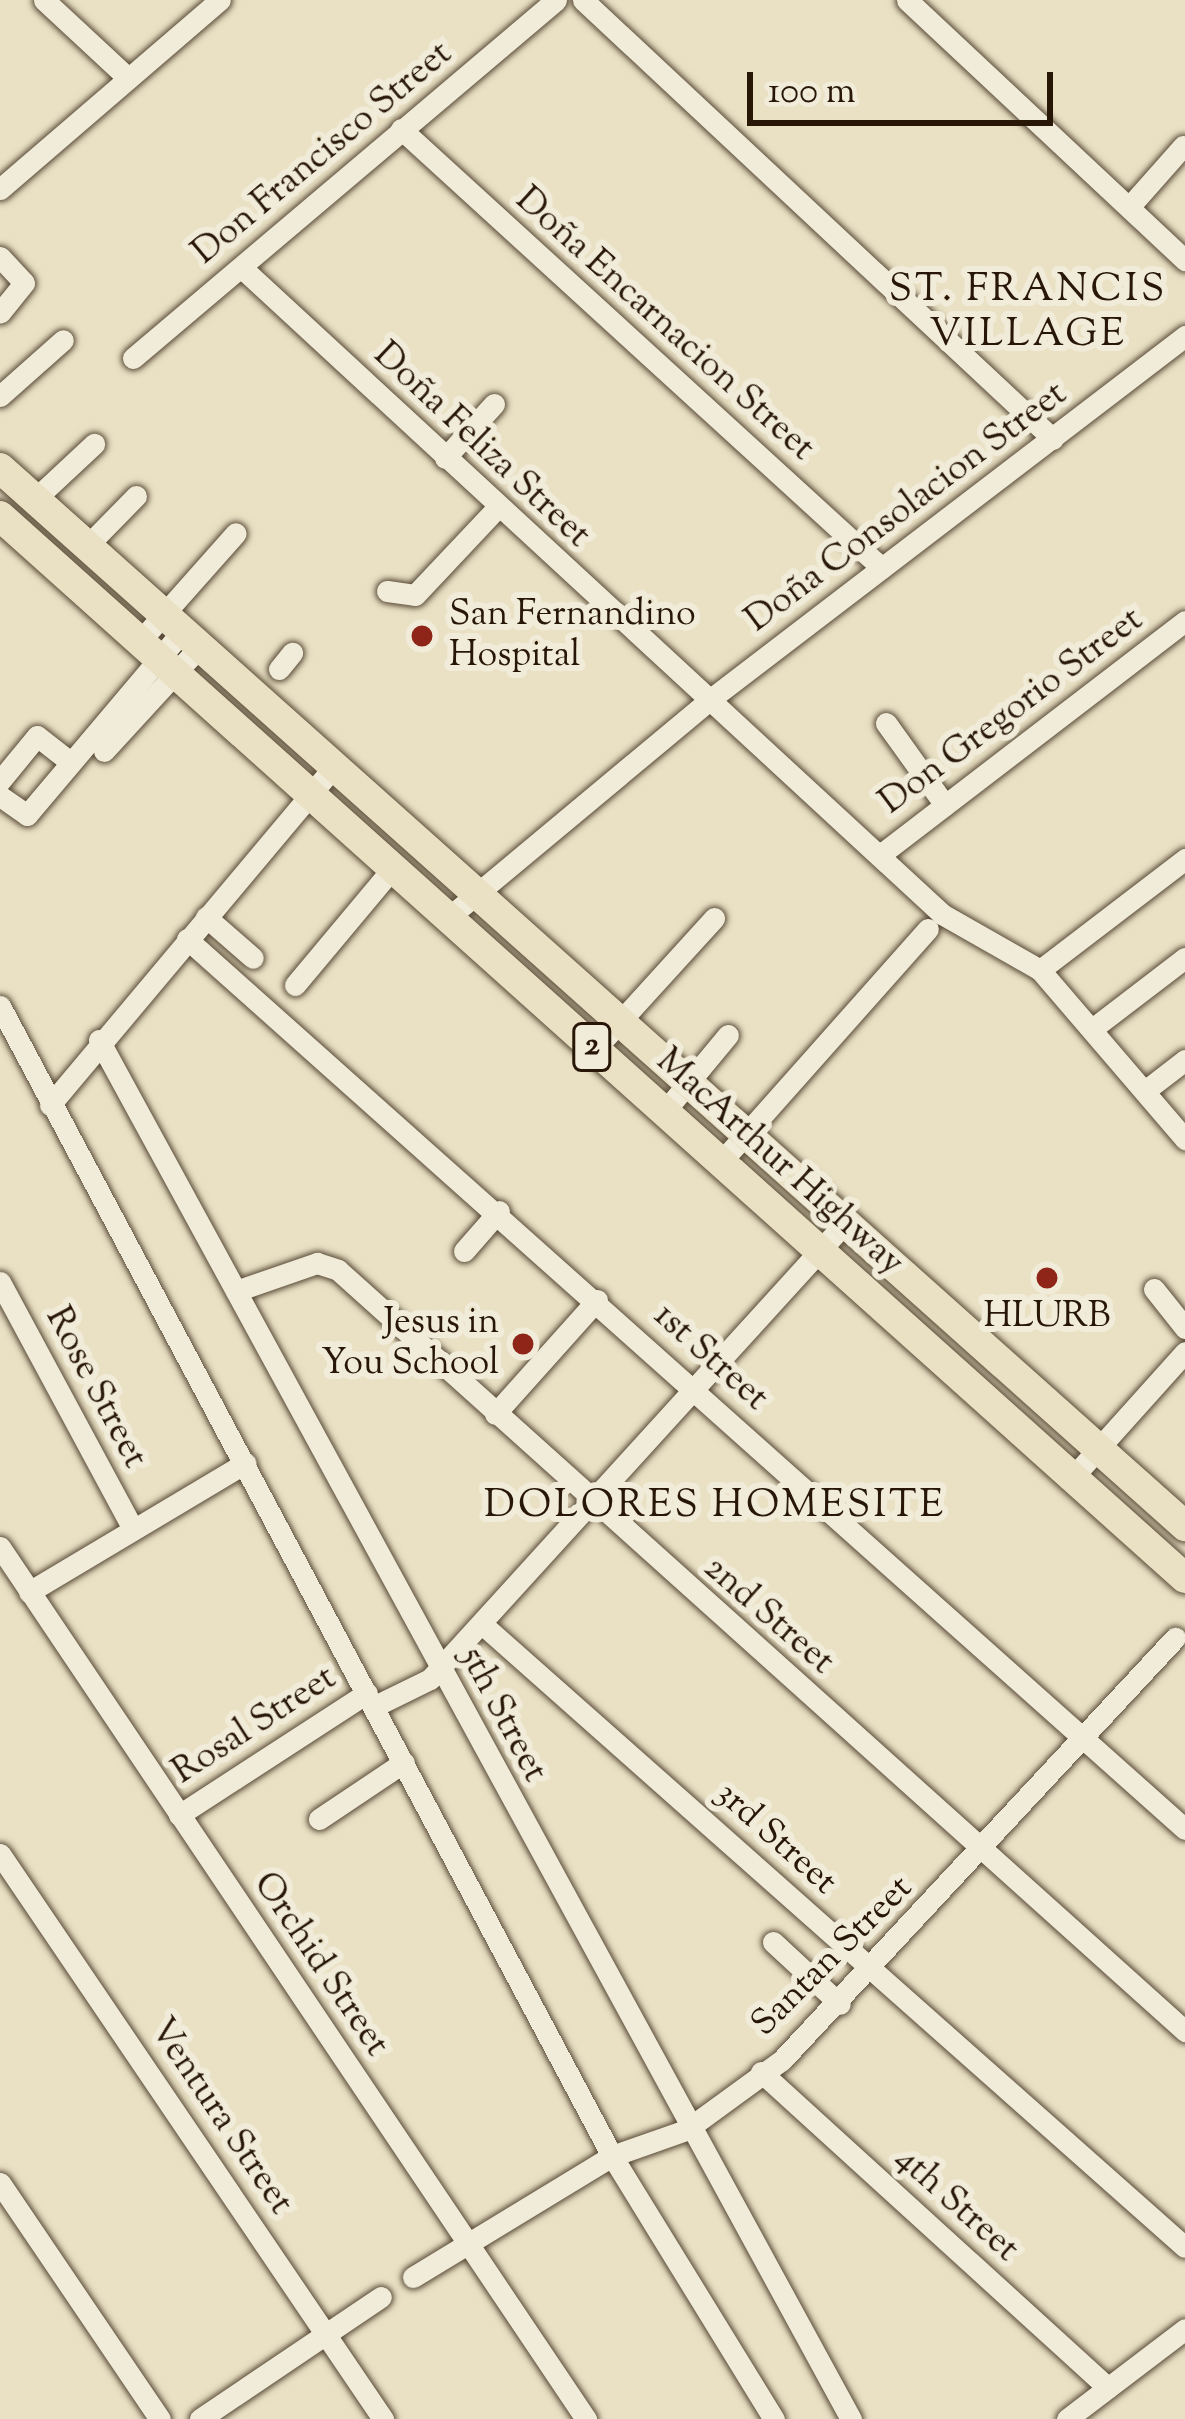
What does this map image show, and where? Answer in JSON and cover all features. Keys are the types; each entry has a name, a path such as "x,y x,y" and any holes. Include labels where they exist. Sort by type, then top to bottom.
{"highway":[{"name":"MacArthur Highway","path":"0,468 1185,1526"},
{"name":"MacArthur Highway","path":"0,516 1185,1578"}],"street":[{"path":"44,0 128,78"},
{"path":"0,189 220,0"},
{"name":"Don Francisco Street","path":"133,358 556,0"},
{"path":"583,0 1053,439"},
{"path":"907,0 1185,260"},
{"name":"Doña Encarnacion Street","path":"401,130 882,568"},
{"path":"1130,206 1183,146"},
{"path":"0,257 24,284 0,313"},
{"name":"Doña Feliza Street","path":"242,268 497,508 880,855 935,921 1040,970 1185,1139"},
{"name":"Doña Consolacion Street","path":"448,917 708,700 1185,336"},
{"path":"0,396 63,340"},
{"path":"445,458 494,404"},
{"path":"35,499 94,444"},
{"path":"87,545 136,496"},
{"path":"387,591 415,596 497,508"},
{"path":"0,796 27,815 183,629 236,532"},
{"name":"Don Gregorio Street","path":"880,855 1185,622"},
{"path":"104,752 158,657 183,629"},
{"path":"886,723 945,805"},
{"path":"0,781 32,737 69,761"},
{"path":"50,1105 99,1040 335,765"},
{"path":"1040,970 1185,859"},
{"path":"295,985 393,868"},
{"path":"206,917 253,958"},
{"path":"595,1049 714,918"},
{"path":"720,1163 935,921"},
{"name":"1st Street","path":"187,939 499,1210 1086,1741 1180,1816"},
{"path":"1092,1029 1185,958"},
{"path":"0,1006 612,2156 774,2419"},
{"path":"664,1112 728,1035"},
{"name":"5th Street","path":"99,1040 686,2130 851,2419"},
{"path":"1146,1090 1185,1060"},
{"path":"464,1251 499,1210"},
{"name":"Rosal Street","path":"179,1815 371,1699 439,1667 845,1222"},
{"name":"2nd Street","path":"236,1292 317,1263 338,1270 587,1500 1185,2031"},
{"name":"Rose Street","path":"0,1282 132,1527"},
{"path":"1154,1289 1185,1328"},
{"path":"495,1414 597,1300"},
{"path":"1072,1478 1185,1352"},
{"path":"29,1592 245,1463"},
{"name":"Orchid Street","path":"0,1547 586,2419"},
{"name":"3rd Street","path":"482,1624 1185,2247"},
{"name":"Santan Street","path":"413,2277 465,2238 612,2156 686,2130 760,2072 874,1971 1175,1638"},
{"path":"319,1819 404,1762"},
{"name":"Ventura Street","path":"0,1854 383,2419"},
{"path":"773,1942 840,2003"},
{"name":"4th Street","path":"760,2072 1108,2388"},
{"path":"0,2183 160,2419"},
{"path":"200,2419 381,2297"},
{"path":"1067,2419 1185,2329"}],"place":[{"name":"San Fernandino Hospital","path":"422,636"},
{"name":"HLURB","path":"1047,1278"},
{"name":"Jesus in You School","path":"523,1344"}],"district":[{"name":"ST. FRANCIS VILLAGE","path":"1028,314"},
{"name":"DOLORES HOMESITE","path":"715,1507"}]}
